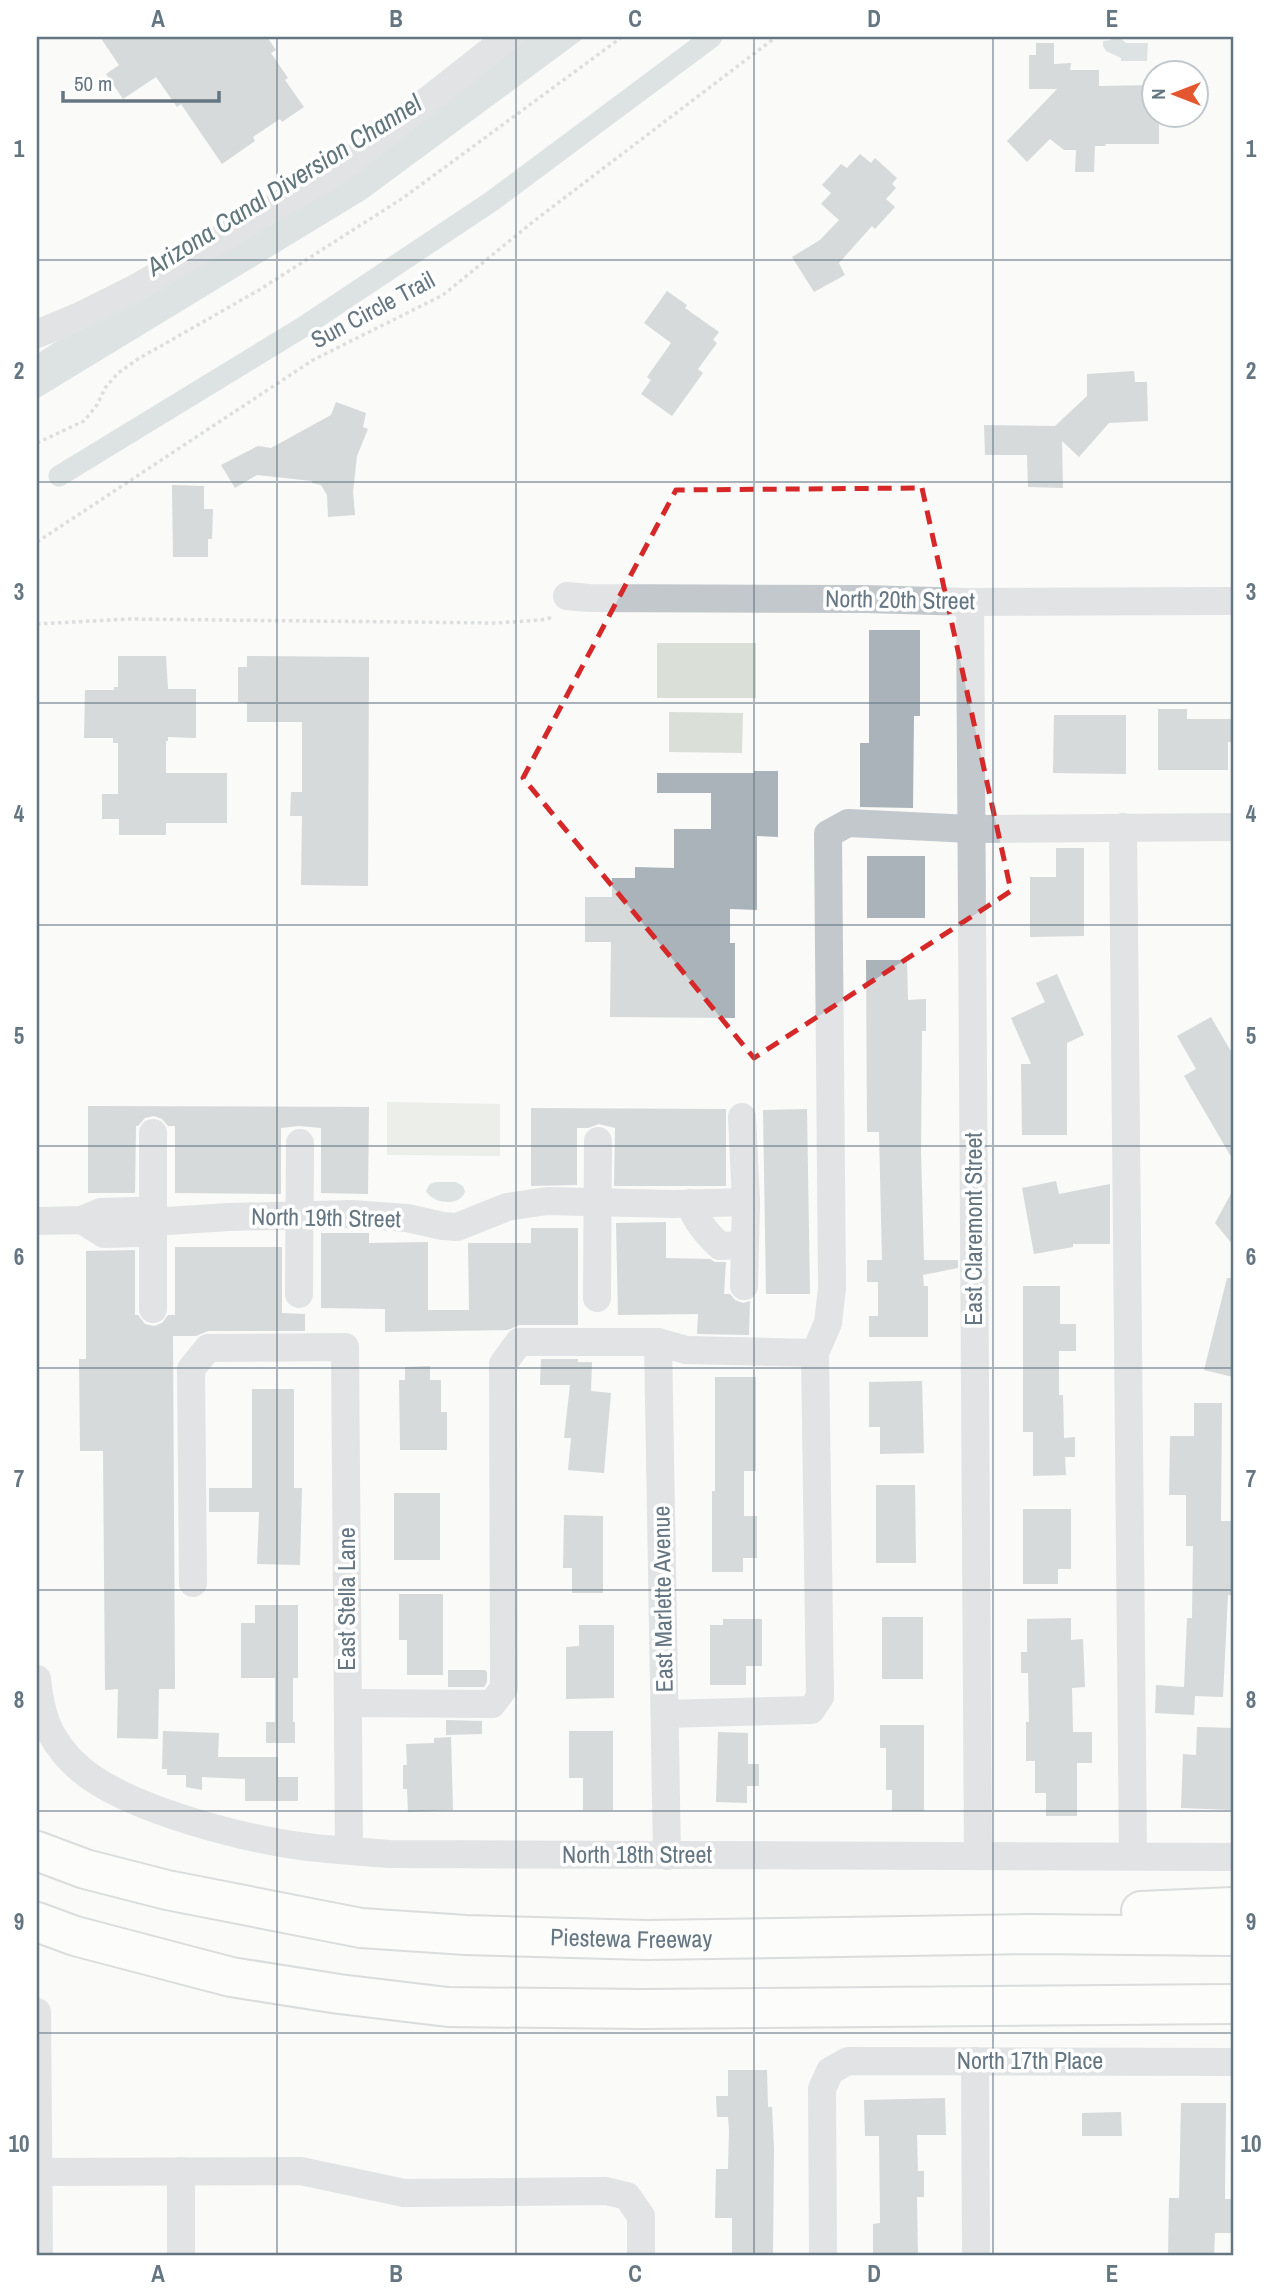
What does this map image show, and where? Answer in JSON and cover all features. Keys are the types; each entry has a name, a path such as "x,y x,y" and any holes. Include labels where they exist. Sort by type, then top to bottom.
{"highway":[{"name":"Piestewa Freeway","path":"37,1851 85,1869 167,1890 361,1928 466,1935 647,1940 1030,1934 1233,1936"},
{"path":"1030,1934 1137,1911 1233,1907"},
{"path":"37,1922 75,1936 232,1977 339,1994 448,2007 642,2009 1233,2004"},
{"path":"1046,2005 1145,2019 1233,2026"}],"street":[{"path":"37,334 136,288 342,168 508,37"},
{"name":"North 20th Street","path":"578,597 970,602 1233,601"},
{"name":"East Claremont Street","path":"970,602 978,1856"},
{"path":"665,1714 811,1710 820,1697 816,1353 828,1323 832,1289 828,834 848,823 971,829 1233,827"},
{"path":"1123,827 1133,1856"},
{"path":"743,1117 746,1202 744,1286"},
{"path":"153,1133 153,1309"},
{"path":"597,1298 598,1141"},
{"path":"299,1294 300,1143"},
{"name":"North 19th Street","path":"37,1221 82,1220 101,1212 137,1211 152,1222 352,1214 407,1218 457,1227 507,1207 547,1201 746,1202"},
{"path":"690,1203 705,1232 720,1246 745,1245"},
{"path":"348,1703 492,1704 505,1688 503,1364 519,1342 658,1342 686,1350 816,1353"},
{"name":"East Marlette Avenue","path":"658,1342 667,1856"},
{"name":"East Stella Lane","path":"193,1583 191,1369 208,1348 345,1347 349,1850"},
{"name":"North 18th Street","path":"37,1679 43,1716 52,1736 91,1777 147,1805 263,1840 388,1854 1233,1857"},
{"path":"37,2012 39,2256"},
{"name":"North 17th Place","path":"823,2256 822,2089 830,2071 848,2061 1233,2062"},
{"path":"975,2061 976,2256"},
{"path":"181,2171 181,2256"},
{"path":"39,2172 301,2171 404,2193 606,2191 627,2196 641,2216 641,2256"}],"path":[{"path":"37,443 84,421 118,373 260,290 403,198 622,37"},
{"name":"Sun Circle Trail","path":"37,542 313,360 443,295 583,183 776,37"},
{"path":"37,624 166,619 365,623 508,622 541,620 570,613 578,597"}],"highlighted area":[{"path":"922,488 1011,891 754,1058 523,778 676,490"}],"shaded area":[{"path":"521,37 585,37 366,199 37,399 37,354"},
{"path":"1113,37 1119,37 1126,43 1148,43 1147,60 1121,61 1121,58 1106,51 1103,46 1103,41"},
{"path":"657,643 756,643 756,698 657,698"},
{"path":"669,712 743,713 742,753 669,752"},
{"path":"387,1102 500,1104 500,1156 387,1155"},
{"path":"456,1182 463,1186 465,1192 462,1197 452,1202 434,1199 426,1191 430,1184"}],"building":[{"path":"100,37 267,37 276,50 271,53 288,78 285,80 304,107 253,137 255,141 222,164 181,104 177,107 156,77 123,99 106,74 119,65"},
{"path":"1036,43 1054,43 1054,64 1071,63 1070,70 1099,70 1099,86 1140,85 1140,130 1159,130 1159,144 1095,146 1094,172 1075,172 1076,150 1064,150 1050,139 1027,162 1007,141 1057,89 1029,89 1029,55 1036,55"},
{"path":"860,154 871,163 875,158 897,178 892,184 896,188 886,199 895,207 875,229 872,226 839,263 845,275 814,292 792,257 820,240 839,220 821,204 831,193 822,185 841,164 847,168"},
{"path":"667,291 687,305 685,308 719,332 713,340 717,343 698,369 703,373 672,416 641,394 651,380 647,377 671,343 644,323"},
{"path":"1134,371 1135,382 1147,382 1148,421 1109,423 1079,457 1062,441 1063,488 1028,487 1027,455 985,455 984,425 1055,426 1087,396 1087,374"},
{"path":"336,402 366,413 363,427 368,429 357,456 353,492 355,515 328,517 327,495 321,485 312,481 257,475 235,488 221,465 258,446 271,448 331,415"},
{"path":"172,485 204,486 204,509 213,509 212,539 208,539 208,557 173,557"},
{"path":"869,630 920,630 920,716 914,716 913,808 860,807 860,743 869,743"},
{"path":"118,656 166,656 168,689 196,689 196,738 168,737 166,773 227,773 227,823 166,823 166,835 119,835 119,819 102,819 102,794 118,794 118,743 113,743 113,738 84,738 85,690 114,690 114,687 118,687"},
{"path":"247,656 369,657 368,886 301,885 302,816 290,816 291,792 302,792 302,722 247,722 247,703 238,702 238,667 247,667"},
{"path":"1158,709 1187,709 1187,719 1233,719 1233,742 1228,742 1228,770 1158,770"},
{"path":"1054,715 1126,715 1126,774 1053,773"},
{"path":"778,771 778,837 757,836 757,910 730,909 730,943 735,943 735,1018 610,1017 611,942 585,942 585,897 612,897 612,878 635,878 635,867 674,868 674,829 711,829 711,793 657,793 657,773"},
{"path":"1056,848 1084,848 1084,936 1030,937 1030,877 1056,877"},
{"path":"867,856 925,856 925,918 867,918"},
{"path":"866,960 907,960 908,1000 926,999 926,1031 922,1031 921,1152 924,1260 958,1260 958,1268 923,1275 924,1286 928,1286 928,1337 869,1337 869,1316 878,1316 878,1282 867,1282 867,1260 882,1260 879,1132 867,1132"},
{"path":"1057,974 1084,1035 1067,1043 1067,1135 1022,1135 1021,1064 1031,1064 1011,1018 1045,1002 1036,983"},
{"path":"1211,1017 1233,1055 1233,1160 1184,1076 1196,1069 1177,1036"},
{"path":"88,1106 369,1107 368,1194 321,1193 321,1128 299,1126 281,1128 281,1194 175,1193 175,1126 168,1126 162,1119 154,1116 145,1118 136,1126 135,1193 88,1193"},
{"path":"531,1108 726,1109 726,1186 614,1186 615,1128 599,1124 577,1128 577,1185 531,1186"},
{"path":"807,1109 810,1294 766,1294 763,1110"},
{"path":"1056,1181 1059,1194 1110,1184 1110,1244 1073,1244 1073,1247 1034,1254 1022,1188"},
{"path":"1233,1190 1233,1245 1215,1223"},
{"path":"666,1222 666,1258 726,1262 724,1294 730,1294 743,1303 750,1301 749,1335 697,1334 698,1314 618,1315 616,1223"},
{"path":"531,1228 578,1228 578,1325 519,1325 508,1330 385,1332 385,1309 321,1308 321,1233 369,1233 369,1243 428,1242 428,1310 469,1310 468,1243 531,1243"},
{"path":"175,1247 282,1247 282,1313 305,1314 305,1331 208,1331 196,1336 173,1336 175,1689 159,1689 158,1739 117,1738 118,1689 105,1690 103,1451 80,1451 79,1359 86,1359 86,1251 135,1250 135,1315 145,1324 154,1326 162,1323 168,1315 175,1315"},
{"path":"1227,1278 1233,1278 1233,1377 1204,1370"},
{"path":"1023,1286 1060,1286 1060,1324 1076,1324 1076,1351 1059,1351 1059,1395 1063,1395 1064,1438 1075,1437 1075,1457 1065,1457 1066,1475 1033,1476 1033,1432 1023,1432"},
{"path":"541,1359 578,1359 578,1362 592,1362 591,1391 611,1393 604,1473 568,1470 571,1438 564,1438 570,1385 540,1385"},
{"path":"430,1366 430,1380 441,1380 441,1412 447,1412 447,1450 400,1450 399,1380 405,1380 405,1367"},
{"path":"715,1377 756,1377 756,1471 744,1471 744,1516 757,1516 757,1558 743,1558 743,1572 712,1572"},
{"path":"922,1381 924,1453 880,1454 880,1427 869,1427 869,1382"},
{"path":"252,1389 294,1389 294,1488 302,1488 300,1565 257,1564 259,1512 209,1512 209,1488 252,1488"},
{"path":"1194,1403 1222,1403 1221,1521 1233,1521 1233,1595 1228,1595 1223,1697 1195,1696 1194,1715 1155,1713 1156,1685 1184,1687 1187,1618 1192,1618 1193,1546 1186,1546 1186,1495 1169,1495 1170,1436 1194,1436"},
{"path":"876,1485 915,1485 916,1563 876,1563"},
{"path":"394,1493 440,1493 440,1560 394,1560"},
{"path":"1023,1509 1071,1509 1071,1569 1058,1569 1058,1584 1023,1584"},
{"path":"564,1515 603,1516 603,1593 572,1593 572,1568 563,1568"},
{"path":"399,1594 443,1594 443,1675 407,1675 407,1640 399,1640"},
{"path":"255,1605 298,1605 298,1678 293,1678 295,1743 266,1743 266,1722 275,1722 275,1678 241,1678 241,1623 255,1623"},
{"path":"882,1617 923,1617 923,1679 882,1679"},
{"path":"1071,1618 1071,1640 1083,1639 1085,1687 1072,1688 1073,1732 1092,1732 1092,1763 1077,1763 1077,1816 1046,1816 1046,1793 1035,1793 1035,1761 1026,1761 1026,1722 1029,1722 1028,1673 1021,1673 1021,1652 1027,1652 1027,1619"},
{"path":"723,1619 762,1619 762,1666 746,1666 746,1685 710,1685 710,1625 723,1625"},
{"path":"579,1625 614,1625 614,1698 566,1699 566,1647 579,1646"},
{"path":"448,1670 485,1670 487,1682 484,1687 448,1687"},
{"path":"446,1720 482,1721 482,1734 446,1735"},
{"path":"880,1725 924,1725 924,1811 892,1811 892,1790 886,1790 886,1748 880,1748"},
{"path":"1197,1727 1233,1728 1233,1810 1181,1808 1183,1754 1196,1755"},
{"path":"163,1731 219,1733 218,1757 278,1757 278,1777 298,1777 298,1801 245,1801 245,1779 202,1777 202,1790 186,1787 186,1775 167,1775 167,1769 162,1769"},
{"path":"569,1731 613,1731 613,1810 583,1810 583,1778 569,1778"},
{"path":"718,1732 748,1733 748,1764 759,1764 759,1786 747,1786 747,1803 716,1802"},
{"path":"451,1737 453,1810 408,1812 407,1789 403,1789 403,1765 407,1765 406,1744 434,1743 434,1738"},
{"path":"728,2070 767,2070 768,2107 772,2107 774,2148 773,2256 732,2256 732,2218 715,2218 716,2169 728,2169 729,2130 728,2117 717,2117 716,2096 728,2096"},
{"path":"945,2098 946,2135 917,2135 918,2171 924,2171 924,2197 917,2197 918,2256 873,2255 873,2224 880,2223 879,2136 865,2136 864,2100"},
{"path":"1181,2103 1226,2103 1225,2199 1233,2199 1233,2233 1215,2233 1214,2256 1168,2256 1169,2198 1179,2198"},
{"path":"1121,2112 1122,2136 1082,2136 1082,2113"}],"waterway":[{"path":"59,476 303,327 492,201 712,37"}],"water label":[{"name":"Arizona Canal Diversion Channel","path":"284,185"}]}
